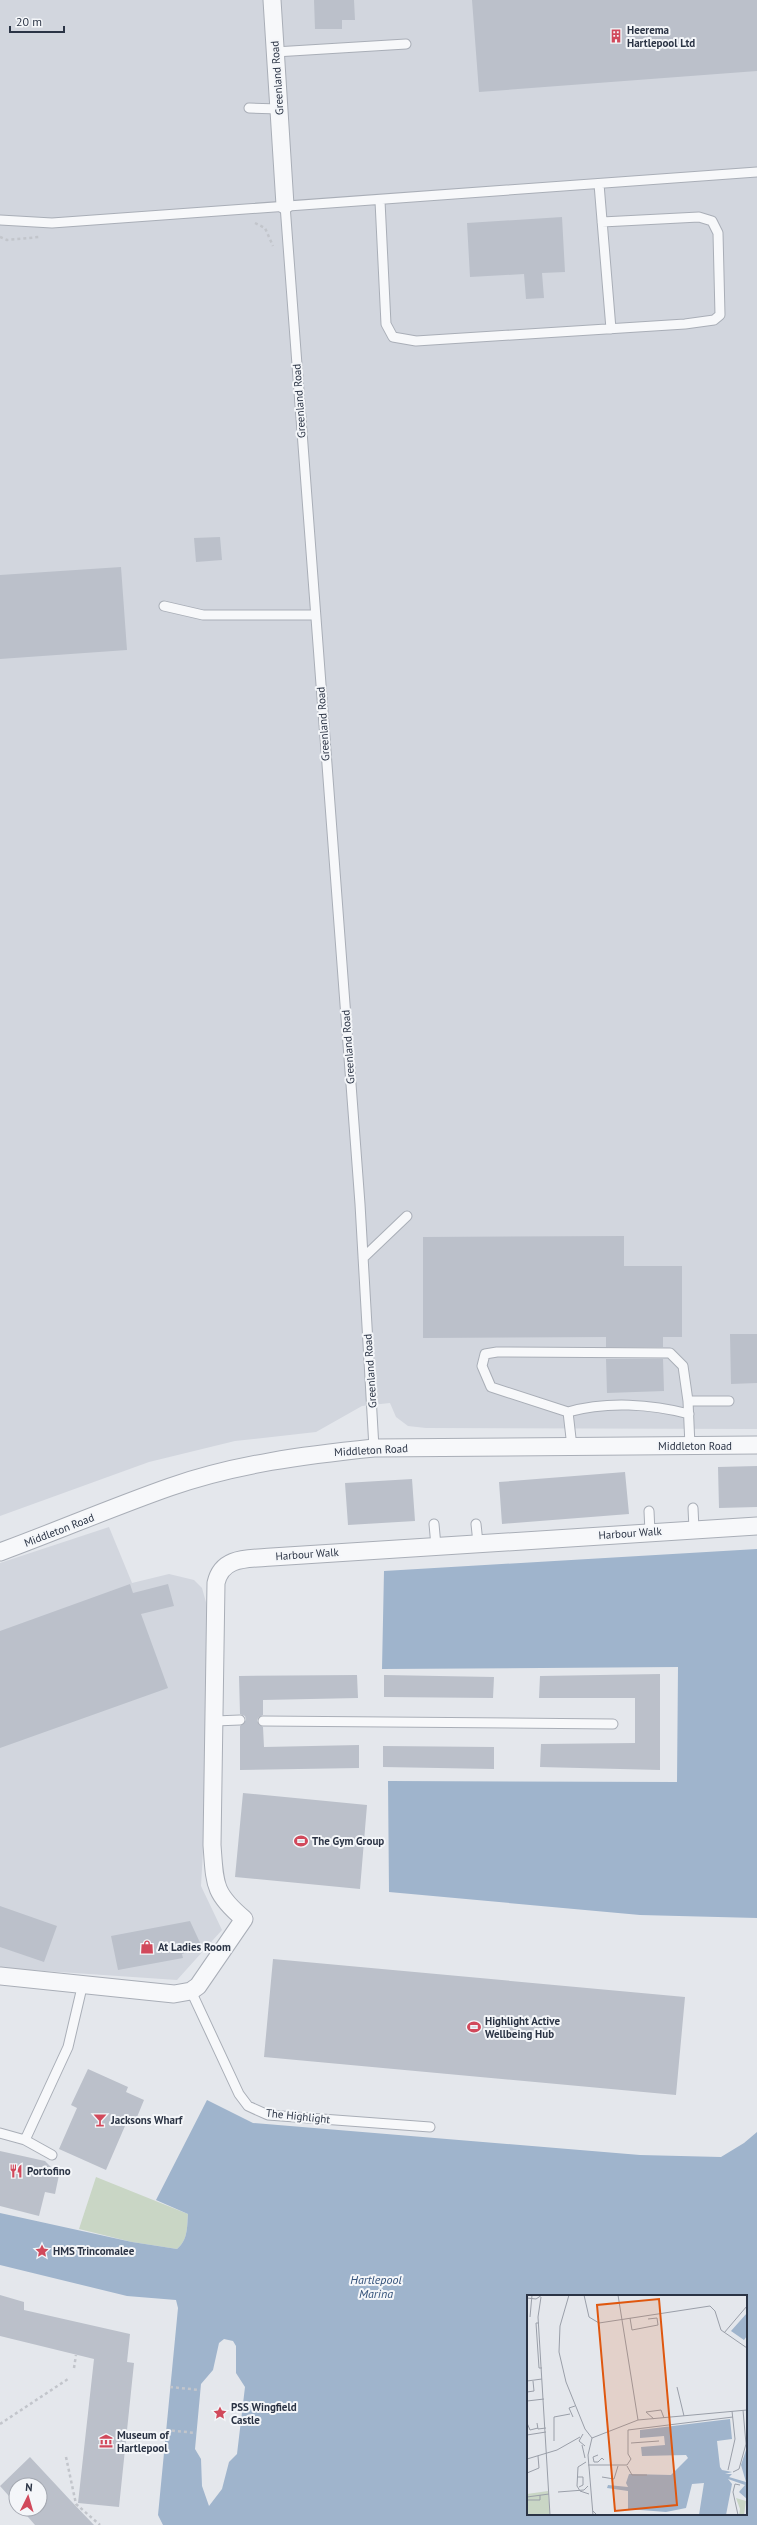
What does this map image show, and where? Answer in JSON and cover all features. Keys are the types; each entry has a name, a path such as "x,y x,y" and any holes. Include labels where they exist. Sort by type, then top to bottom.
{"street":[{"name":"Greenland Road","path":"272,0 285,205"},
{"name":"Middleton Road","path":"0,1552 170,1486 242,1467 324,1453 374,1448 757,1445"},
{"name":"Harbour Walk","path":"191,1991 203,1980 244,1919 229,1906 220,1894 215,1883 212,1845 216,1583 218,1573 227,1563 249,1558 757,1526"},
{"path":"0,1976 83,1983 174,1994 191,1991"}],"lane":[{"path":"275,52 406,44"},
{"path":"249,108 279,109"},
{"path":"0,220 52,223 285,205 380,201 757,172"},
{"path":"599,184 611,329"},
{"path":"380,201 386,324 393,337 416,341 611,329 707,322 720,315 718,233 712,221 699,216 602,222"},
{"name":"Greenland Road","path":"285,205 314,615 363,1258 374,1448"},
{"path":"164,606 203,615 314,615"},
{"path":"363,1258 407,1216"},
{"path":"689,1414 663,1407 633,1406 603,1406 568,1412 491,1386 482,1366 485,1354 497,1352 670,1354 683,1366 688,1401 689,1414 690,1446"},
{"path":"688,1401 729,1401"},
{"path":"568,1412 572,1446"},
{"path":"693,1508 694,1529"},
{"path":"649,1511 650,1532"},
{"path":"434,1524 436,1546"},
{"path":"476,1524 478,1543"},
{"path":"215,1721 240,1720"},
{"path":"263,1721 612,1724"},
{"path":"26,2140 68,2047 83,1983"},
{"name":"The Highlight","path":"191,1991 236,2087 248,2106 268,2115 430,2127"},
{"path":"0,2132 26,2140 52,2155"}],"path":[{"path":"74,2368 76,2355"},
{"path":"0,2424 68,2379"},
{"path":"170,2387 200,2390"},
{"path":"166,2430 196,2433"},
{"path":"66,2457 76,2504 100,2525"}],"shaded area":[{"path":"0,0 757,0 757,1429 426,1428 408,1426 396,1417 390,1403 362,1406 316,1432 235,1441 149,1462 0,1516"},
{"path":"109,1527 132,1583 169,1574 194,1580 202,1588 207,1606 208,1765 201,1886 222,1930 177,1980 0,1968 0,1563"}],"green space":[{"path":"96,2177 188,2214 186,2233 181,2245 177,2249 132,2242 79,2229"}],"water":[{"path":"757,1549 757,1918 640,1915 389,1892 388,1781 677,1782 678,1667 382,1669 384,1571"},
{"name":"Hartlepool Marina","path":"207,2100 253,2123 640,2155 721,2157 744,2143 757,2132 757,2525 163,2525 158,2515 178,2308 176,2300 127,2296 0,2265 0,2213 132,2242 177,2249 185,2237 188,2214 156,2200","holes":["224,2339 233,2341 236,2346 236,2373 245,2387 237,2454 229,2462 222,2489 209,2506 202,2486 201,2459 195,2449 201,2384 213,2370 219,2343"]}],"building":[{"path":"314,0 354,0 355,20 342,20 342,29 315,29"},
{"name":"Heerema Hartlepool Ltd","path":"472,0 757,0 757,71 479,92"},
{"path":"562,217 565,272 542,273 544,298 526,299 524,274 470,277 467,223"},
{"path":"220,537 222,560 196,562 194,538"},
{"path":"121,567 127,650 0,659 0,575"},
{"path":"624,1236 624,1266 682,1266 682,1337 663,1337 663,1347 606,1347 606,1337 423,1338 423,1237"},
{"path":"730,1334 757,1334 757,1383 731,1384"},
{"path":"606,1359 663,1359 664,1391 607,1393"},
{"path":"757,1466 757,1507 719,1508 718,1467"},
{"path":"625,1472 629,1514 502,1524 499,1482"},
{"path":"412,1479 415,1521 348,1525 345,1483"},
{"path":"130,1584 133,1593 168,1584 174,1606 141,1614 168,1688 0,1748 0,1631"},
{"path":"660,1674 660,1770 540,1767 541,1744 635,1743 635,1698 539,1698 540,1676"},
{"path":"357,1675 358,1698 263,1700 263,1715 258,1718 257,1721 263,1727 264,1747 359,1745 359,1768 240,1770 240,1726 246,1720 245,1716 240,1714 239,1676"},
{"path":"384,1675 494,1677 493,1698 384,1697"},
{"path":"383,1746 494,1747 494,1769 383,1767"},
{"name":"The Gym Group","path":"243,1793 367,1805 360,1889 235,1877"},
{"path":"0,1906 57,1926 44,1962 0,1947"},
{"name":"At Ladies Room","path":"190,1921 202,1947 182,1954 183,1958 118,1970 111,1936"},
{"name":"Highlight Active Wellbeing Hub","path":"273,1959 685,1997 676,2095 264,2057"},
{"name":"Jacksons Wharf","path":"88,2069 128,2087 126,2092 144,2100 135,2122 128,2119 106,2170 59,2149 77,2108 71,2105"},
{"path":"0,2151 45,2161 59,2175 55,2194 45,2192 39,2216 0,2206"},
{"path":"0,2295 24,2302 24,2310 130,2334 127,2362 134,2363 119,2507 78,2503 94,2359 0,2336"},
{"path":"30,2457 94,2525 35,2525 28,2517 48,2517 48,2477 9,2477"},
{"path":"8,2478 8,2495 0,2486"}],"place":[{"name":"Heerema Hartlepool Ltd","path":"616,36"},
{"name":"The Gym Group","path":"301,1841"},
{"name":"At Ladies Room","path":"147,1947"},
{"name":"Highlight Active Wellbeing Hub","path":"474,2027"},
{"name":"Jacksons Wharf","path":"100,2120"},
{"name":"Portofino","path":"16,2171"},
{"name":"HMS Trincomalee","path":"42,2251"},
{"name":"PSS Wingfield Castle","path":"220,2413"},
{"name":"Museum of Hartlepool","path":"106,2441"}]}
